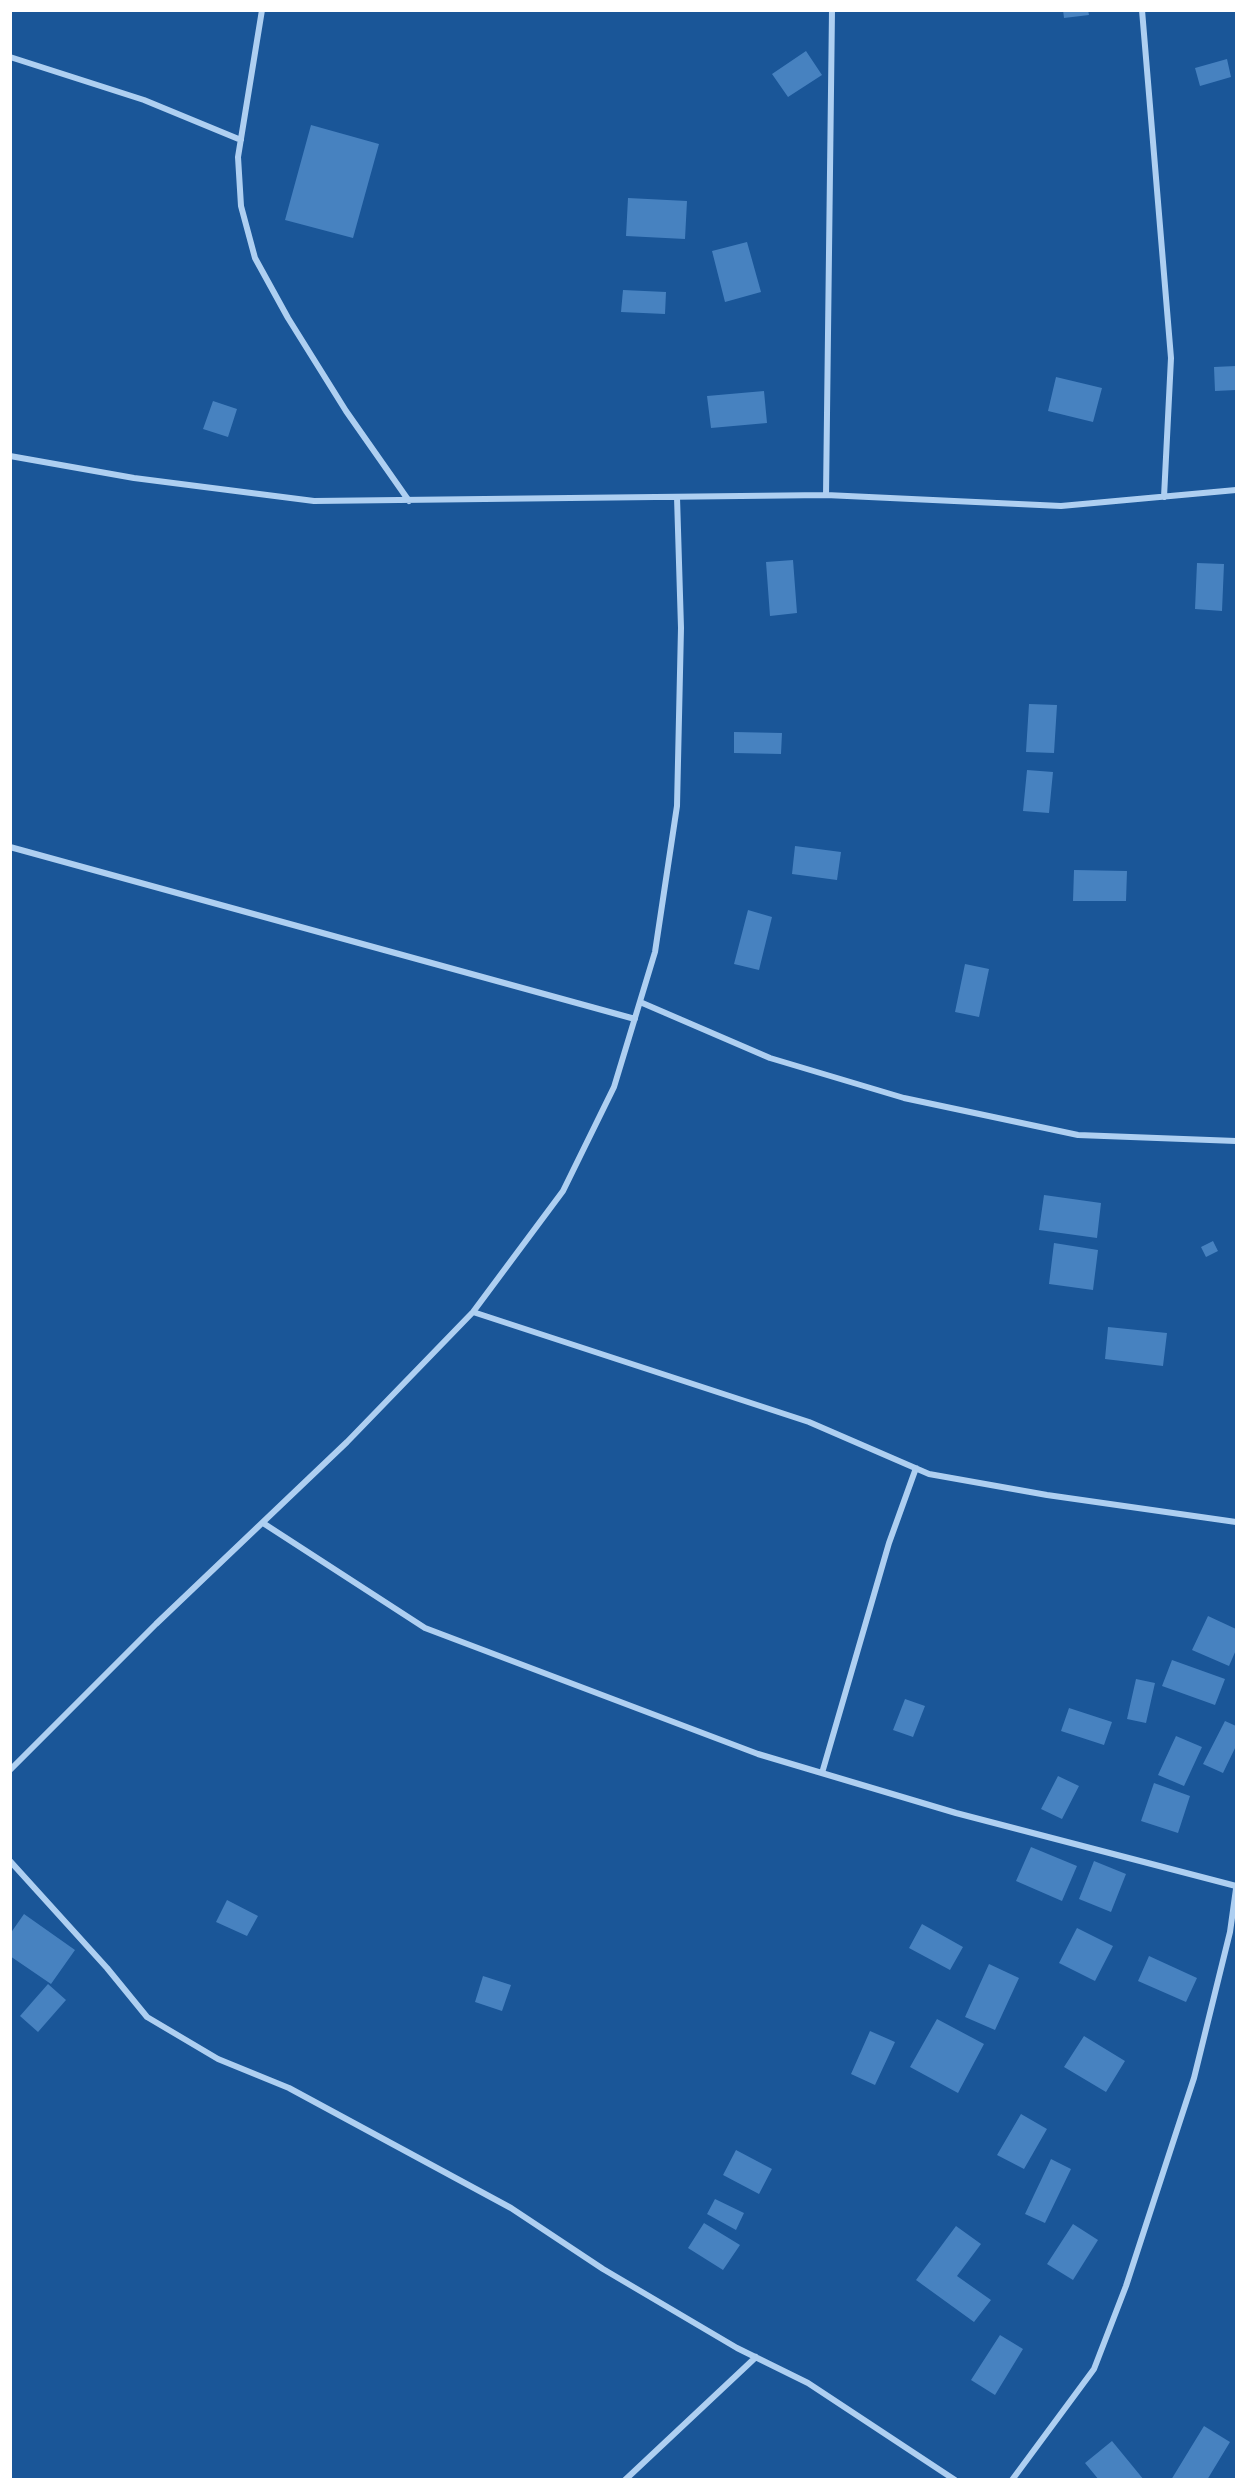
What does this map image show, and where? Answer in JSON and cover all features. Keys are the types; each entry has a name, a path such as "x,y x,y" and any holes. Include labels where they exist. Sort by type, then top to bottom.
{"street":[{"path":"262,10 237,156 241,206 255,258 288,318 346,411 409,501"},
{"path":"826,495 832,10"},
{"path":"1142,10 1172,358 1164,497"},
{"path":"10,57 144,100 241,140"},
{"path":"10,456 134,478 314,501 826,495 1061,506 1236,490"},
{"path":"10,1770 156,1624 347,1442 473,1312 563,1191 614,1087 655,952 677,806 681,627 678,497"},
{"path":"10,847 634,1019"},
{"path":"640,1002 770,1058 904,1098 1078,1135 1236,1140"},
{"path":"473,1312 809,1422 929,1474 1047,1495 1236,1522"},
{"path":"822,1773 889,1543 916,1468"},
{"path":"263,1522 425,1628 758,1754 956,1813 1236,1887 1230,1932 1194,2078 1122,2296 1094,2369 1012,2480"},
{"path":"10,1861 106,1968 147,2018 218,2059 289,2088 511,2208 603,2269 756,2357 808,2383 955,2480"},
{"path":"625,2480 756,2357"}],"building":[{"path":"1063,10 1088,10 1089,15 1064,18"},
{"path":"806,51 822,75 788,97 772,74"},
{"path":"1227,59 1231,77 1200,86 1195,68"},
{"path":"311,125 379,144 353,238 285,220"},
{"path":"628,198 687,201 685,239 626,236"},
{"path":"747,242 761,292 725,302 712,251"},
{"path":"623,290 666,292 665,314 621,312"},
{"path":"1236,366 1236,390 1215,391 1214,367"},
{"path":"1056,377 1102,388 1093,422 1048,411"},
{"path":"764,391 767,423 711,428 707,396"},
{"path":"213,401 237,409 228,437 203,429"},
{"path":"793,560 797,613 770,616 766,562"},
{"path":"1197,563 1224,564 1222,611 1195,609"},
{"path":"1029,704 1057,705 1054,753 1026,752"},
{"path":"734,732 782,733 781,754 734,753"},
{"path":"1027,770 1053,772 1049,813 1023,811"},
{"path":"795,846 841,852 837,880 792,874"},
{"path":"1074,870 1127,871 1126,901 1073,901"},
{"path":"748,910 772,917 759,970 734,964"},
{"path":"965,964 989,969 979,1017 955,1012"},
{"path":"1044,1195 1101,1203 1097,1238 1039,1230"},
{"path":"1213,1241 1218,1251 1206,1257 1201,1247"},
{"path":"1054,1243 1098,1250 1093,1290 1049,1284"},
{"path":"1108,1327 1167,1333 1163,1366 1105,1359"},
{"path":"1208,1616 1236,1629 1236,1650 1229,1666 1192,1650"},
{"path":"1172,1660 1225,1679 1215,1705 1162,1686"},
{"path":"1136,1679 1155,1683 1146,1723 1127,1719"},
{"path":"905,1699 925,1706 913,1737 893,1730"},
{"path":"1069,1708 1112,1722 1104,1745 1061,1731"},
{"path":"1225,1721 1236,1726 1236,1746 1223,1773 1203,1764"},
{"path":"1176,1736 1202,1747 1184,1786 1158,1775"},
{"path":"1058,1776 1079,1786 1062,1819 1041,1809"},
{"path":"1154,1783 1190,1796 1178,1833 1141,1821"},
{"path":"1031,1847 1077,1866 1062,1901 1016,1881"},
{"path":"1094,1861 1126,1874 1111,1912 1079,1899"},
{"path":"227,1900 258,1916 247,1936 216,1922"},
{"path":"24,1914 75,1950 51,1984 10,1956 10,1934"},
{"path":"922,1924 963,1947 950,1970 909,1948"},
{"path":"1077,1928 1113,1946 1095,1981 1059,1963"},
{"path":"1149,1956 1197,1978 1186,2002 1138,1981"},
{"path":"989,1964 1019,1978 995,2030 965,2017"},
{"path":"483,1976 511,1985 502,2011 475,2002"},
{"path":"48,1984 66,2000 38,2032 20,2016"},
{"path":"937,2019 984,2044 958,2093 910,2067"},
{"path":"870,2031 895,2042 875,2085 851,2074"},
{"path":"1084,2036 1125,2061 1106,2092 1064,2067"},
{"path":"1021,2114 1047,2129 1024,2169 997,2155"},
{"path":"736,2150 772,2169 759,2194 723,2175"},
{"path":"1051,2159 1071,2169 1045,2223 1025,2214"},
{"path":"715,2199 744,2213 736,2230 707,2214"},
{"path":"704,2223 740,2245 723,2270 688,2248"},
{"path":"1073,2224 1098,2240 1073,2280 1047,2264"},
{"path":"956,2226 981,2244 957,2276 991,2300 974,2322 916,2280"},
{"path":"1000,2335 1023,2349 995,2395 971,2380"},
{"path":"1204,2426 1230,2442 1207,2480 1171,2480"},
{"path":"1112,2441 1144,2480 1099,2480 1085,2463"}]}
